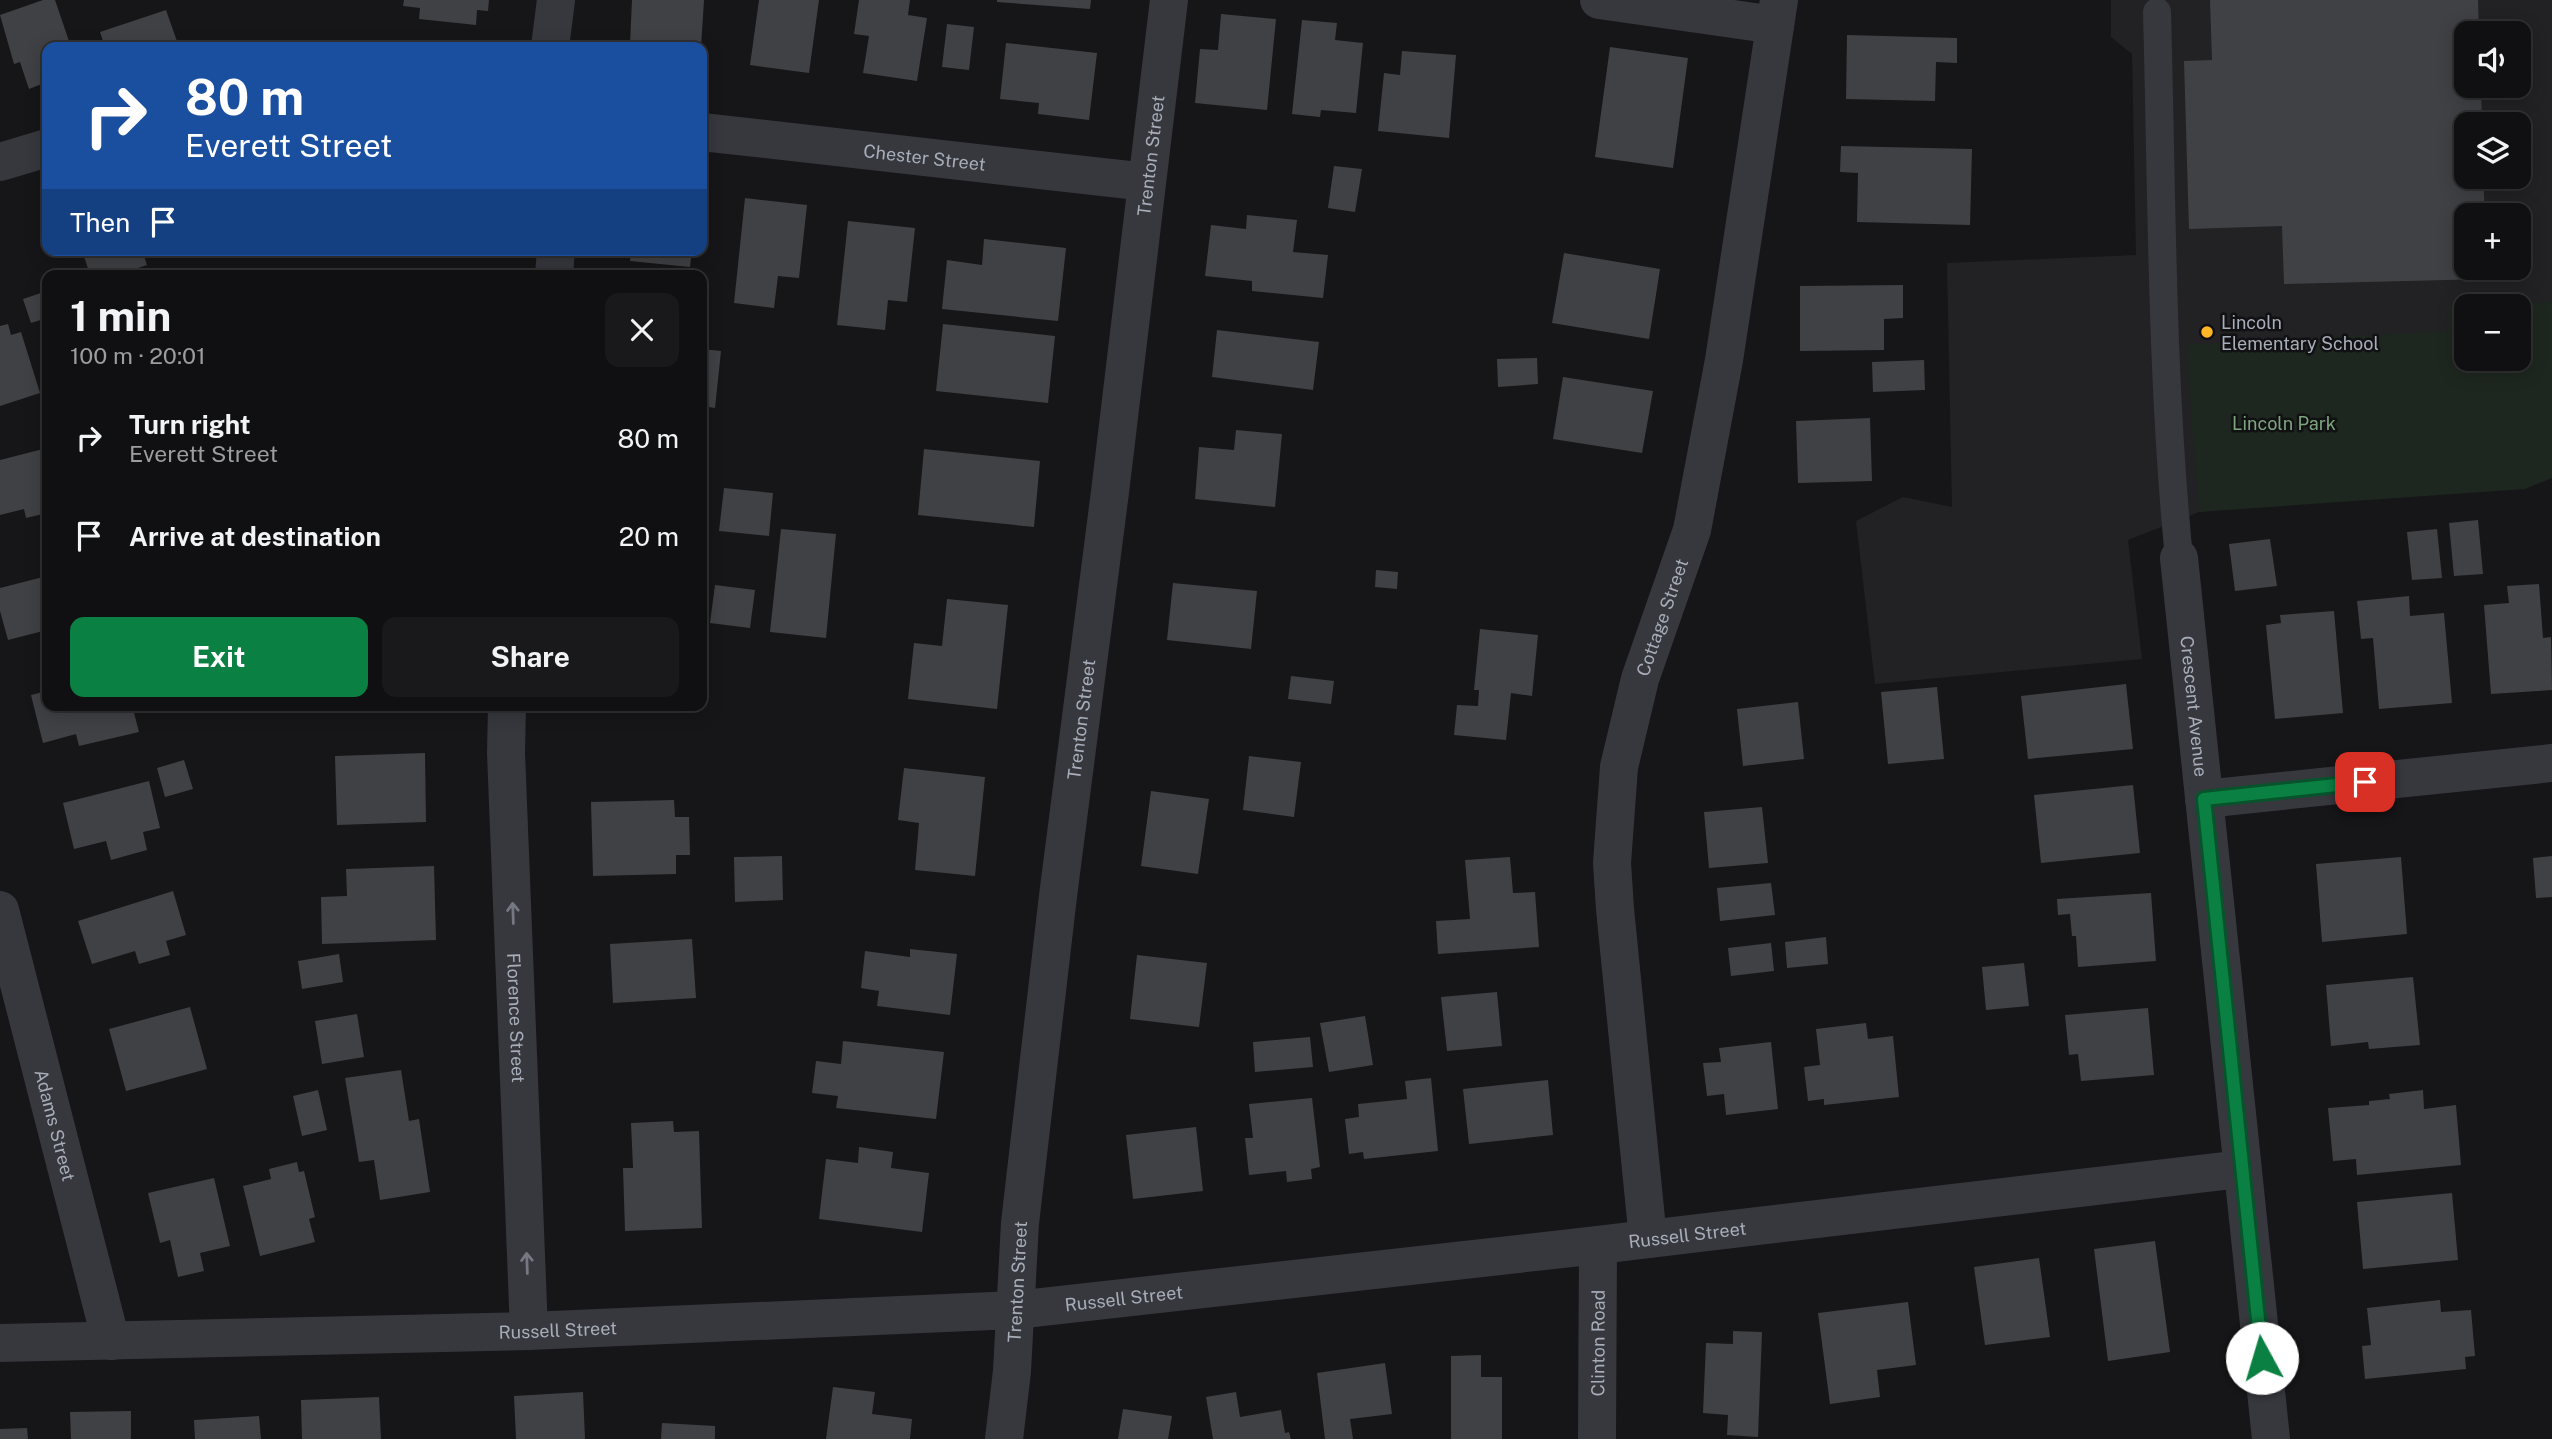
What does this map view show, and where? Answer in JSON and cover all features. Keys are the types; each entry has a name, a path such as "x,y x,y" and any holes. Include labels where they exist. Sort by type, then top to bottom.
{"street":[{"path":"551,42 556,0"},
{"name":"Trenton Street","path":"1004,1439 1012,1371 1020,1223 1169,0"},
{"path":"1600,0 1777,13"},
{"name":"Cottage Street","path":"1648,1239 1612,863 1619,767 1640,679 1692,530 1724,360 1777,13"},
{"name":"Chester Street","path":"707,133 1147,182"},
{"path":"0,162 42,149"},
{"name":"Crescent Avenue","path":"2179,558 2271,1439"},
{"name":"Florence Street","path":"507,711 506,753 529,1331"},
{"path":"2204,799 2552,763"},
{"name":"Adams Street","path":"0,911 111,1341"},
{"name":"Russell Street","path":"0,1343 529,1331 1015,1310 2241,1169"},
{"name":"Clinton Road","path":"1597,1439 1598,1245"}],"lane":[{"path":"2157,12 2165,353 2171,472 2179,558"}],"shaded area":[{"name":"Lincoln Elementary School","path":"2111,0 2552,0 2552,478 2199,512 2128,540 2142,659 1875,684 1856,521 1903,497 1952,507 1947,263 2136,255 2132,54 2111,37"}],"green space":[{"name":"Lincoln Park","path":"2552,302 2552,478 2525,489 2199,512 2186,345 2449,331 2448,307 2454,307 2454,371 2531,371 2531,303"}],"building":[{"path":"43,0 55,0 69,42 42,42 42,84 29,89 20,62 14,64 0,15"},
{"path":"404,0 489,0 488,11 477,10 476,25 419,19 420,8 403,6"},
{"path":"632,0 704,0 701,42 630,42"},
{"path":"759,0 819,0 809,73 750,65"},
{"path":"859,0 910,0 908,15 927,18 917,81 863,73 869,36 854,34"},
{"path":"997,0 1091,0 1090,9"},
{"path":"2210,0 2478,0 2479,21 2454,21 2454,98 2481,98 2482,112 2454,112 2454,189 2484,189 2484,203 2454,203 2454,280 2284,284 2282,226 2189,229 2184,61 2212,60"},
{"path":"166,10 177,42 103,42 100,32"},
{"path":"1221,14 1276,19 1267,110 1195,103 1200,49 1218,50"},
{"path":"1302,20 1337,23 1335,40 1363,43 1356,113 1321,110 1320,117 1292,114"},
{"path":"947,24 974,27 969,70 942,67"},
{"path":"1847,35 1957,38 1957,63 1936,62 1935,101 1846,99"},
{"path":"1006,43 1097,53 1089,120 1038,114 1039,103 1000,99"},
{"path":"1610,47 1688,58 1673,168 1595,157"},
{"path":"1402,51 1456,55 1449,138 1378,131 1384,73 1400,75"},
{"path":"1841,146 1972,149 1970,225 1857,222 1858,173 1840,172"},
{"path":"1334,166 1362,169 1355,212 1328,208"},
{"path":"745,198 807,205 799,278 778,276 774,308 734,303"},
{"path":"1247,215 1297,220 1293,252 1328,255 1323,298 1252,291 1252,281 1205,276 1211,225 1246,229"},
{"path":"848,221 915,228 907,302 888,300 885,330 837,325"},
{"path":"984,239 1066,248 1058,321 942,309 947,260 982,265"},
{"path":"1564,253 1660,269 1649,339 1552,323"},
{"path":"84,256 144,256 147,265 132,270 88,270"},
{"path":"630,256 691,256 690,267 630,261"},
{"path":"1903,285 1903,318 1884,319 1884,350 1800,351 1800,286"},
{"path":"42,293 42,320 31,323 23,299"},
{"path":"8,324 11,335 21,332 40,393 0,406 0,326"},
{"path":"943,324 1055,336 1048,403 936,391"},
{"path":"1217,330 1319,342 1313,390 1212,377"},
{"path":"707,350 721,351 715,408 707,407"},
{"path":"1537,358 1538,384 1498,387 1497,359"},
{"path":"1924,360 1925,390 1873,392 1872,362"},
{"path":"1563,377 1653,391 1642,453 1553,439"},
{"path":"1870,418 1872,481 1798,483 1796,421"},
{"path":"1236,430 1282,434 1275,507 1195,499 1199,447 1234,450"},
{"path":"42,449 42,514 26,518 24,509 0,515 0,460"},
{"path":"924,449 1040,461 1034,527 918,515"},
{"path":"724,488 773,493 769,536 719,531"},
{"path":"2478,520 2483,574 2454,576 2449,523"},
{"path":"781,529 836,534 826,638 770,632"},
{"path":"2437,529 2442,578 2412,580 2407,532"},
{"path":"2270,539 2277,586 2235,591 2229,544"},
{"path":"1376,570 1398,572 1397,589 1375,587"},
{"path":"42,577 42,631 8,640 0,611 0,588"},
{"path":"1173,583 1257,591 1251,649 1167,640"},
{"path":"2539,584 2543,638 2551,637 2552,690 2491,694 2484,605 2509,603 2507,586"},
{"path":"715,585 755,590 750,628 710,623"},
{"path":"2409,596 2410,616 2444,613 2452,703 2379,709 2373,638 2361,639 2357,601"},
{"path":"947,599 1008,605 997,709 908,699 914,643 942,646"},
{"path":"2334,611 2343,713 2275,719 2266,625 2281,623 2280,615"},
{"path":"1480,629 1538,635 1532,696 1511,693 1506,740 1454,735 1457,705 1478,706 1479,690 1474,690"},
{"path":"1291,676 1334,681 1331,704 1288,699"},
{"path":"2126,684 2133,749 2028,759 2021,696"},
{"path":"1937,687 1944,759 1888,764 1881,692"},
{"path":"42,692 42,711 134,711 139,732 79,746 76,734 43,743 31,695"},
{"path":"1798,702 1804,759 1743,766 1737,709"},
{"path":"425,753 426,822 337,825 335,756"},
{"path":"1249,756 1301,762 1294,817 1243,810"},
{"path":"184,760 193,789 165,797 157,768"},
{"path":"904,768 985,777 975,876 915,870 919,823 898,820"},
{"path":"149,781 160,828 143,832 147,850 111,860 106,841 74,849 63,803"},
{"path":"2133,785 2140,853 2041,863 2034,795"},
{"path":"1151,791 1209,799 1198,874 1141,866"},
{"path":"674,800 675,817 689,817 690,855 676,855 676,874 593,876 591,802"},
{"path":"1762,807 1768,863 1709,868 1704,812"},
{"path":"782,856 783,900 735,902 734,857"},
{"path":"2552,856 2552,897 2536,898 2533,858"},
{"path":"1510,857 1513,893 1535,892 1539,947 1438,954 1436,921 1470,919 1465,860"},
{"path":"2401,857 2407,934 2322,942 2316,864"},
{"path":"434,866 436,940 322,944 321,897 347,896 346,869"},
{"path":"1771,883 1775,915 1720,921 1717,888"},
{"path":"173,891 186,935 166,941 170,955 139,964 135,951 92,964 78,921"},
{"path":"2151,893 2156,961 2078,967 2076,936 2072,936 2070,914 2058,915 2057,899"},
{"path":"1826,937 1828,964 1787,968 1785,942"},
{"path":"692,939 696,998 613,1003 610,944"},
{"path":"1771,943 1774,971 1731,976 1728,948"},
{"path":"910,949 957,954 950,1015 877,1006 879,991 861,988 865,951 910,957"},
{"path":"339,954 343,982 302,989 298,961"},
{"path":"1137,955 1207,963 1199,1027 1130,1019"},
{"path":"2024,963 2029,1006 1986,1010 1982,967"},
{"path":"2413,977 2420,1045 2369,1049 2368,1042 2331,1046 2326,985"},
{"path":"1497,992 1502,1046 1447,1051 1441,997"},
{"path":"190,1007 207,1069 126,1091 109,1029"},
{"path":"2148,1008 2154,1075 2081,1081 2078,1054 2069,1055 2065,1015"},
{"path":"357,1014 364,1057 322,1064 315,1021"},
{"path":"1365,1016 1373,1065 1329,1072 1320,1023"},
{"path":"1866,1023 1868,1039 1893,1036 1899,1097 1824,1105 1824,1099 1808,1101 1804,1067 1820,1065 1816,1029"},
{"path":"1310,1037 1313,1067 1255,1072 1253,1042"},
{"path":"843,1041 944,1052 936,1119 836,1108 838,1096 812,1093 816,1061 841,1064"},
{"path":"1771,1042 1778,1109 1726,1115 1724,1094 1707,1096 1703,1063 1721,1062 1719,1048"},
{"path":"401,1070 409,1121 419,1119 430,1192 380,1200 374,1160 359,1162 345,1078"},
{"path":"1431,1078 1438,1151 1364,1159 1363,1152 1349,1154 1345,1119 1359,1117 1358,1104 1407,1099 1405,1081"},
{"path":"1548,1080 1553,1135 1469,1144 1463,1089"},
{"path":"318,1090 327,1130 302,1136 293,1096"},
{"path":"2423,1090 2424,1109 2456,1105 2461,1165 2357,1175 2356,1159 2333,1161 2328,1108 2369,1105 2369,1101 2390,1099 2389,1094"},
{"path":"1312,1098 1320,1167 1311,1169 1312,1179 1287,1182 1286,1171 1249,1175 1245,1138 1253,1138 1249,1104"},
{"path":"673,1121 674,1132 699,1131 702,1228 625,1231 623,1168 633,1168 631,1123"},
{"path":"1196,1127 1203,1191 1133,1199 1126,1135"},
{"path":"859,1147 893,1152 891,1168 929,1173 922,1232 819,1219 826,1159 858,1163"},
{"path":"297,1162 299,1172 304,1171 315,1217 309,1219 315,1242 260,1256 243,1186 271,1179 269,1169"},
{"path":"214,1178 230,1246 200,1253 204,1271 178,1277 170,1240 160,1243 148,1193"},
{"path":"2452,1193 2458,1260 2363,1269 2357,1202"},
{"path":"2155,1241 2170,1352 2108,1361 2094,1249"},
{"path":"2039,1258 2050,1337 1985,1345 1974,1267"},
{"path":"2440,1300 2441,1312 2471,1310 2475,1356 2465,1357 2466,1369 2365,1379 2362,1346 2371,1345 2367,1308"},
{"path":"1908,1302 1916,1365 1877,1370 1880,1397 1830,1404 1818,1313"},
{"path":"1733,1331 1762,1332 1758,1437 1727,1435 1728,1415 1703,1413 1706,1343 1733,1344"},
{"path":"1481,1355 1481,1377 1502,1377 1502,1439 1451,1439 1451,1356"},
{"path":"1385,1363 1392,1414 1350,1419 1353,1439 1325,1439 1317,1373"},
{"path":"833,1387 875,1392 872,1414 912,1419 910,1439 826,1439"},
{"path":"583,1392 585,1439 516,1439 514,1396"},
{"path":"1236,1392 1240,1417 1281,1410 1285,1433 1289,1432 1291,1439 1213,1439 1206,1397"},
{"path":"379,1397 381,1439 302,1439 301,1400"},
{"path":"1123,1409 1172,1416 1168,1439 1118,1439"},
{"path":"131,1411 131,1439 71,1439 70,1412"},
{"path":"259,1416 261,1439 195,1439 194,1420"},
{"path":"662,1423 715,1426 715,1439 661,1439"},
{"path":"27,1428 28,1439 0,1439 0,1429"}],"place":[{"name":"Lincoln Elementary School","path":"2207,332"}],"route":[{"path":"2262,1358 2204,799 2365,782"}]}
